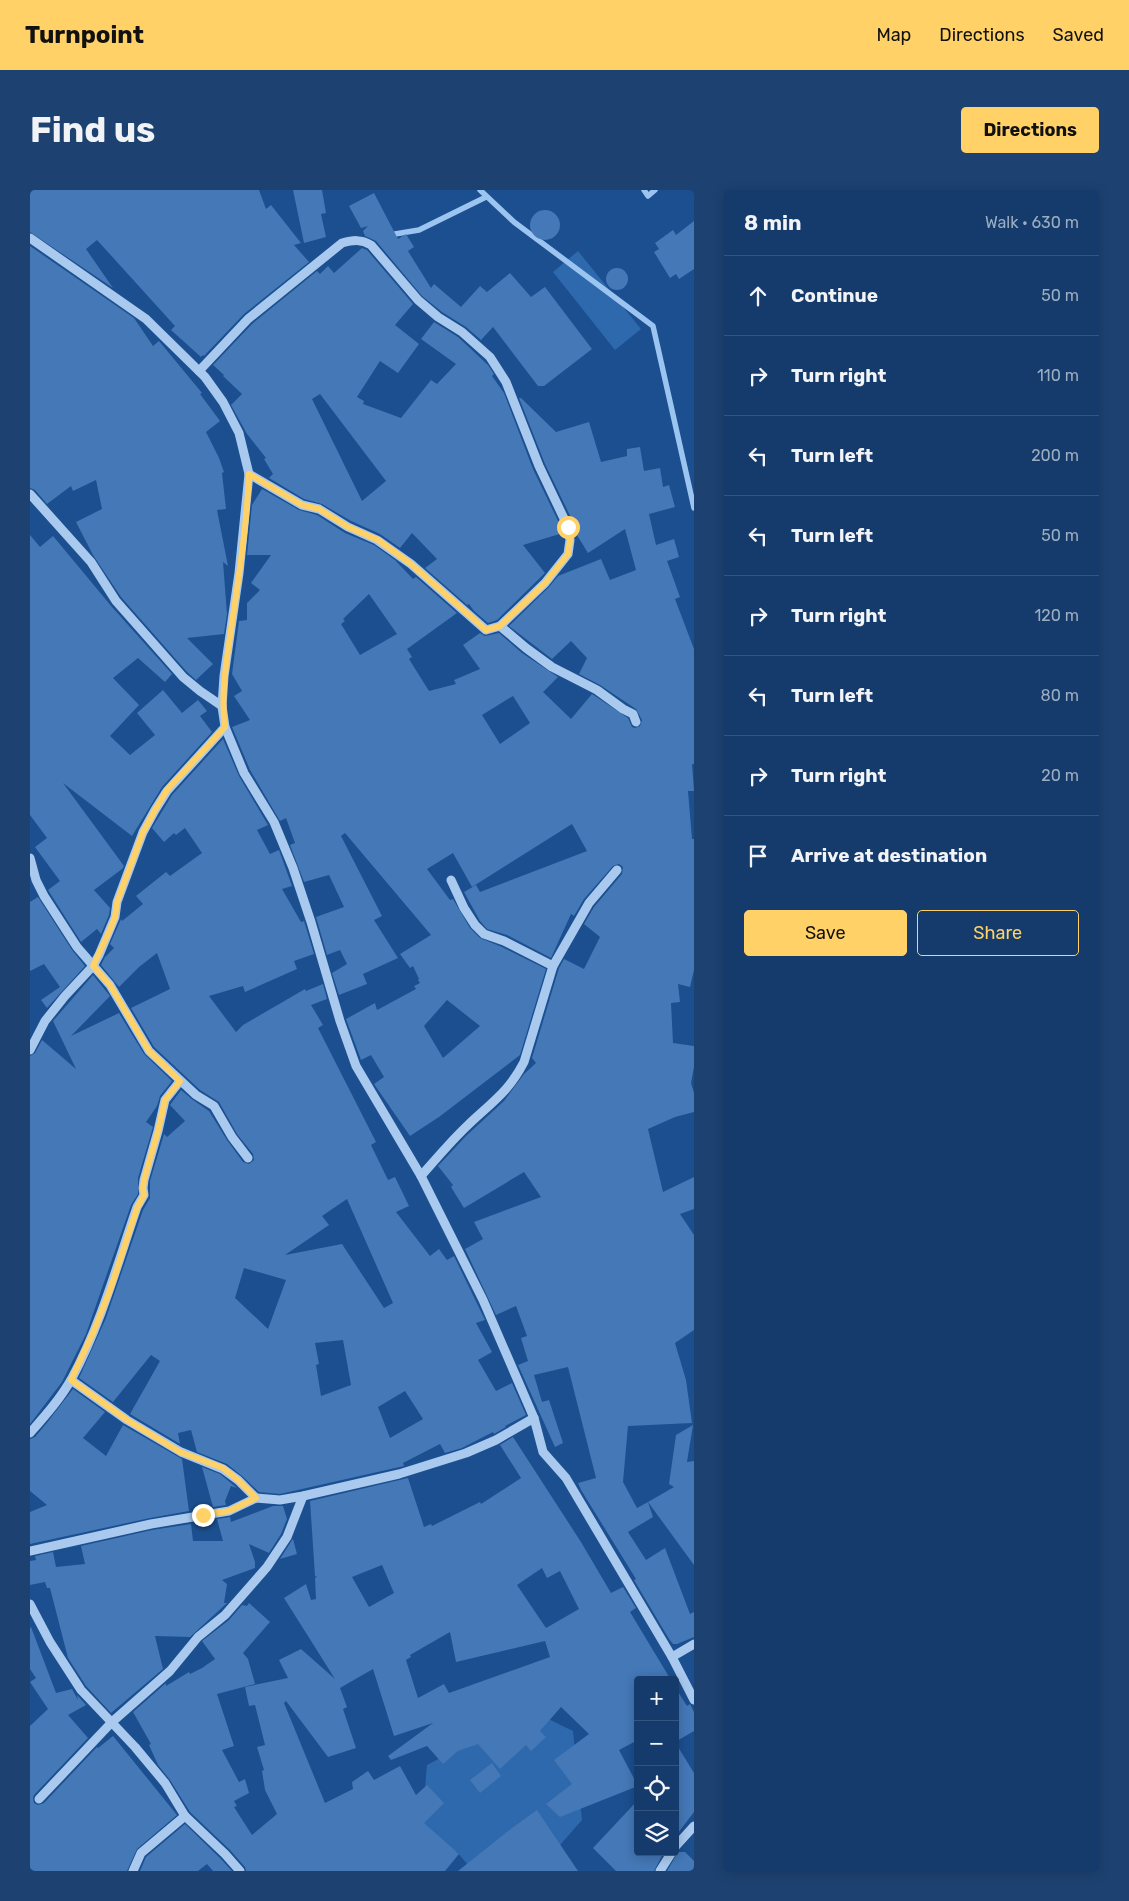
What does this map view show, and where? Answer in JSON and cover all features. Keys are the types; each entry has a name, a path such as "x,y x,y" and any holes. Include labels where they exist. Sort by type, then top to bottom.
{"street":[{"path":"30,238 146,319 199,371 223,402 239,434 249,474 239,572 224,676 222,706 225,727 244,773 274,822 293,868 340,1021 356,1066 421,1176 483,1300 534,1418 543,1452 566,1478 672,1657 694,1700"},
{"path":"199,371 248,319 342,243 354,240 371,245 418,300 462,332 490,357 506,382 539,466 568,527 570,540 568,554 545,583 500,626 486,630 411,564 378,540 348,527 319,509 302,505 249,474"},
{"path":"30,494 91,562 116,601 183,677 222,706"},
{"path":"500,626 552,667 598,690 623,709 633,714 636,722"},
{"path":"30,1050 45,1021 93,966 115,917 117,902 143,832 167,790 225,727"},
{"path":"30,858 36,880 44,896 73,942 110,985 149,1051 196,1095 214,1106 232,1137 248,1158"},
{"path":"421,1176 448,1145 506,1092 517,1076 524,1062 553,966 588,903 617,870"},
{"path":"451,880 464,908 475,925 484,934 504,941 553,966"},
{"path":"30,1433 44,1418 71,1380 93,1333 110,1290 137,1208 144,1195 144,1180 165,1100 180,1081"},
{"path":"71,1380 127,1420 180,1452 223,1468 256,1498"},
{"path":"30,1551 150,1524 229,1511 256,1498 280,1500 399,1474 466,1453 496,1440 534,1418"},
{"path":"39,1799 112,1722 170,1671 198,1637 225,1615 267,1566 287,1537 303,1496"},
{"path":"30,1604 50,1642 81,1690 112,1722 165,1783 185,1816 240,1871"},
{"path":"672,1657 694,1644"},
{"path":"133,1871 141,1853 185,1816"},
{"path":"679,1843 694,1826"},
{"path":"660,1871 669,1856"}],"shaded area":[{"path":"578,251 641,329 615,350 553,272"},
{"path":"540,1715 573,1731 582,1820 560,1845 473,1871 457,1852 421,1835 427,1765 509,1722"}],"building":[{"path":"30,190 259,190 266,209 271,205 301,243 294,245 309,262 244,314 201,357 171,330 175,326 97,240 86,249 113,288 30,232"},
{"path":"293,190 322,190 326,213 321,214 326,237 304,243"},
{"path":"374,193 398,239 406,234 414,247 408,251 431,288 434,284 461,307 480,286 487,292 510,273 531,297 545,287 592,349 544,386 538,386 493,327 481,340 422,296 376,241 365,236 363,231 368,226 361,228 349,206"},
{"path":"545,210 556,214 560,225 556,236 545,240 534,236 530,225 534,214"},
{"path":"694,221 694,269 679,279 676,274 670,278 654,252 659,249 655,243 673,230 676,235"},
{"path":"30,246 134,318 153,346 159,341 202,393 200,394 220,421 206,432 224,472 222,473 226,509 217,510 228,566 223,562 227,614 224,634 187,638 213,664 196,680 121,597 93,555 76,522 102,509 96,480 73,491 71,486 47,504 35,490 30,488"},
{"path":"362,248 367,250 413,304 395,325 419,344 398,373 380,361 357,397 364,401 363,404 401,418 431,380 437,384 456,364 421,339 434,322 458,337 488,365 494,374 492,376 504,393 533,469 563,533 523,545 545,573 497,620 488,623 469,604 467,605 425,568 437,559 412,533 400,548 380,534 351,521 322,504 304,499 269,478 273,474 264,459 266,458 247,434 231,405 242,394 213,365 252,324 317,271 320,274 328,266 334,273","holes":["320,394 386,481 362,501 312,399"]},
{"path":"617,268 625,271 628,279 625,287 617,290 609,287 606,279 609,271"},
{"path":"519,398 556,432 589,422 601,462 627,456 627,449 640,447 644,471 660,468 663,487 669,485 675,507 649,514 656,545 674,539 679,557 667,561 680,597 675,599 694,649 694,764 692,764 694,791 688,791 692,839 694,839 694,970 690,987 678,984 680,1002 671,1003 673,1043 694,1046 694,1067 691,1083 694,1093 694,1112 675,1117 648,1129 663,1192 694,1177 694,1209 680,1214 694,1235 694,1330 675,1343 686,1380 692,1423 628,1426 623,1482 637,1508 648,1502 653,1517 628,1532 646,1560 665,1548 690,1614 694,1612 694,1637 677,1644 673,1644 669,1639 634,1580 636,1579 578,1483 596,1478 568,1367 534,1375 542,1402 549,1400 563,1443 555,1447 518,1365 528,1361 521,1338 527,1336 516,1306 496,1315 465,1249 483,1239 474,1222 541,1197 524,1172 464,1208 451,1187 453,1185 438,1166 466,1136 504,1101 524,1074 536,1063 532,1058 559,968 564,959 584,969 600,937 584,924 594,907 622,874 623,867 619,864 613,866 584,899 574,916 571,914 551,958 507,935 487,929 480,921 464,892 476,885 480,892 587,851 572,824 472,887 453,853 427,869 450,900 453,899 470,928 480,938 546,969 520,1055 439,1117 410,1136 374,1084 384,1077 371,1055 361,1060 346,1019 375,1003 377,1010 416,989 414,986 420,983 419,979 413,966 410,968 400,954 431,935 345,833 341,836 382,916 374,920 398,958 363,974 367,984 339,995 332,973 347,964 340,950 327,955 316,917 344,907 329,875 304,882 290,845 295,843 286,818 280,821 250,770 232,727 250,720 234,696 242,691 232,674 239,621 247,620 247,603 260,590 251,583 271,555 247,555 252,505 262,489 299,510 317,515 345,533 374,545 395,560 413,579 416,577 457,613 407,649 412,657 409,659 429,691 456,684 454,680 480,669 463,645 480,633 485,636 499,633 522,653 558,677 543,692 571,719 592,694 628,718 632,727 640,726 642,720 636,709 600,685 579,674 587,658 571,641 552,659 509,626 558,576 601,559 610,580 636,570 625,529 588,553 575,532 574,524 545,464","holes":["369,594 397,634 360,655 341,624 345,621 343,619","513,696 530,723 500,744 482,715","447,1000 480,1026 443,1058 424,1026"]},
{"path":"30,535 40,547 53,536 112,607 172,674 165,682 138,658 113,678 139,705 110,736 130,755 155,735 137,713 163,690 182,713 198,700 207,711 200,716 212,732 162,787 132,836 63,783 124,866 94,890 110,908 109,915 101,934 97,929 81,942 48,890 60,881 35,847 47,838 30,815"},
{"path":"223,739 239,776 268,825 257,830 270,854 279,850 292,886 282,889 301,922 304,921 314,954 294,961 297,969 245,992 243,986 209,996 236,1032 243,1025 305,989 306,991 323,984 327,999 311,1005 323,1025 318,1028 376,1142 371,1145 388,1180 395,1177 409,1206 396,1212 430,1256 439,1249 447,1260 454,1256 485,1320 476,1323 492,1352 478,1360 496,1391 512,1383 526,1415 494,1434 493,1432 462,1448 445,1453 440,1444 403,1463 404,1466 280,1494 259,1492 227,1464 197,1452 191,1430 178,1433 180,1444 130,1414 160,1361 151,1355 113,1402 79,1378 106,1318 143,1210 150,1198 150,1181 164,1134 167,1137 185,1121 170,1105 181,1090 209,1111 243,1162 249,1164 254,1160 253,1154 237,1134 219,1102 200,1090 154,1047 131,1008 170,989 157,953 139,967 119,987 101,965 105,957 114,948 110,944 121,919 122,921 143,904 136,896 166,872 170,876 202,853 185,828 176,835 174,833 164,842 152,828 172,795","holes":["347,1199 393,1303 384,1308 342,1244 285,1255 329,1225 322,1216","244,1268 286,1280 268,1329 235,1298","343,1340 351,1385 321,1396 316,1365 319,1364 315,1343","405,1391 423,1419 390,1438 378,1407"]},
{"path":"38,897 72,950 85,966 47,1008 41,1000 60,987 44,964 30,971 30,902"},
{"path":"93,975 110,996 71,1036 119,1013 144,1054 172,1081 160,1096 157,1106 146,1122 153,1127 138,1178 138,1194 131,1205 86,1334 62,1382 30,1424 30,1056 35,1053 42,1040 76,1069 53,1021"},
{"path":"73,1389 105,1412 83,1438 106,1456 123,1425 182,1459 189,1511 30,1544 30,1512 47,1505 30,1491 30,1439 35,1437"},
{"path":"693,1425 687,1462 694,1461 694,1565 648,1502 674,1487 669,1484 676,1435"},
{"path":"513,1437 581,1542 611,1593 623,1587 636,1608 630,1612 669,1676 634,1676 634,1742 619,1750 634,1778 634,1788 560,1817 546,1804 572,1784 554,1760 589,1734 561,1707 540,1731 546,1737 531,1751 526,1745 500,1769 478,1744 458,1751 443,1764 427,1746 391,1760 388,1756 433,1723 394,1736 373,1669 340,1688 347,1707 343,1709 356,1748 328,1757 286,1701 284,1703 325,1803 353,1789 352,1782 368,1771 374,1780 400,1766 416,1795 427,1785 444,1803 424,1823 459,1854 445,1871 246,1871 245,1867 230,1850 190,1812 158,1765 149,1745 151,1744 133,1712 166,1683 166,1686 189,1672 190,1674 202,1668 215,1659 202,1641 229,1620 242,1605 247,1606 249,1603 270,1622 243,1653 248,1659 255,1684 217,1694 234,1746 222,1750 239,1782 245,1779 249,1793 234,1801 237,1806 234,1807 252,1835 277,1814 265,1790 262,1771 264,1770 257,1747 265,1745 255,1705 249,1706 245,1687 288,1678 279,1660 301,1649 335,1679 284,1598 306,1584 311,1600 316,1599 315,1578 317,1577 315,1576 310,1501 408,1478 424,1527 431,1524 432,1526 480,1502 481,1504 521,1478 500,1445","holes":["382,1565 394,1593 369,1607 352,1577","542,1568 547,1578 560,1571 579,1609 546,1628 517,1585","450,1632 456,1662 545,1641 550,1657 449,1693 444,1684 418,1698 406,1660 411,1657 410,1655"]},
{"path":"202,1467 220,1474 237,1488 231,1486 225,1501 226,1505 213,1507"},
{"path":"273,1506 283,1506 287,1519 281,1534 269,1553 249,1544 255,1568 222,1580 227,1584 224,1603 227,1603 190,1637 155,1636 163,1669 111,1713 86,1686 68,1658 50,1588 47,1588 45,1582 30,1585 30,1561 36,1560 35,1556 53,1552 56,1567 85,1564 81,1546 152,1530 191,1524 193,1541 223,1541 217,1519 230,1517 231,1522"},
{"path":"292,1540 297,1554 280,1559"},
{"path":"31,1627 56,1693 72,1689 78,1700 77,1695 86,1705 68,1715 88,1738 34,1795 34,1803 38,1805 44,1803 97,1747 113,1736 177,1815 137,1849 127,1871 30,1871 30,1726 48,1709 30,1682 36,1678 30,1669"},
{"path":"679,1693 687,1706 690,1704 694,1712 694,1731 679,1740"},
{"path":"679,1749 694,1773 694,1812 679,1832"},
{"path":"492,1763 501,1776 480,1793 470,1780"},
{"path":"634,1804 634,1856 662,1856 654,1871 616,1871 593,1848"},
{"path":"537,1810 578,1871 458,1871 512,1828"},
{"path":"185,1824 232,1871 213,1871 207,1864 198,1871 140,1871 146,1857"},
{"path":"679,1852 685,1852 694,1861 694,1871 667,1871 676,1856 679,1856"}],"waterway":[{"path":"480,190 514,222 653,326 694,508"},
{"path":"644,190 648,196 655,190"},
{"path":"389,235 419,230 486,197"}],"route":[{"path":"203,1515 229,1511 256,1498 223,1468 180,1452 127,1420 71,1380 93,1333 110,1290 137,1208 143,1199 144,1180 165,1100 180,1081 149,1051 110,985 93,966 115,917 117,902 143,832 155,810 167,790 225,727 222,706 224,676 239,572 249,474 302,505 319,509 348,527 378,540 411,564 486,630 500,626 517,612 545,583 568,554 570,540 568,527"}]}
